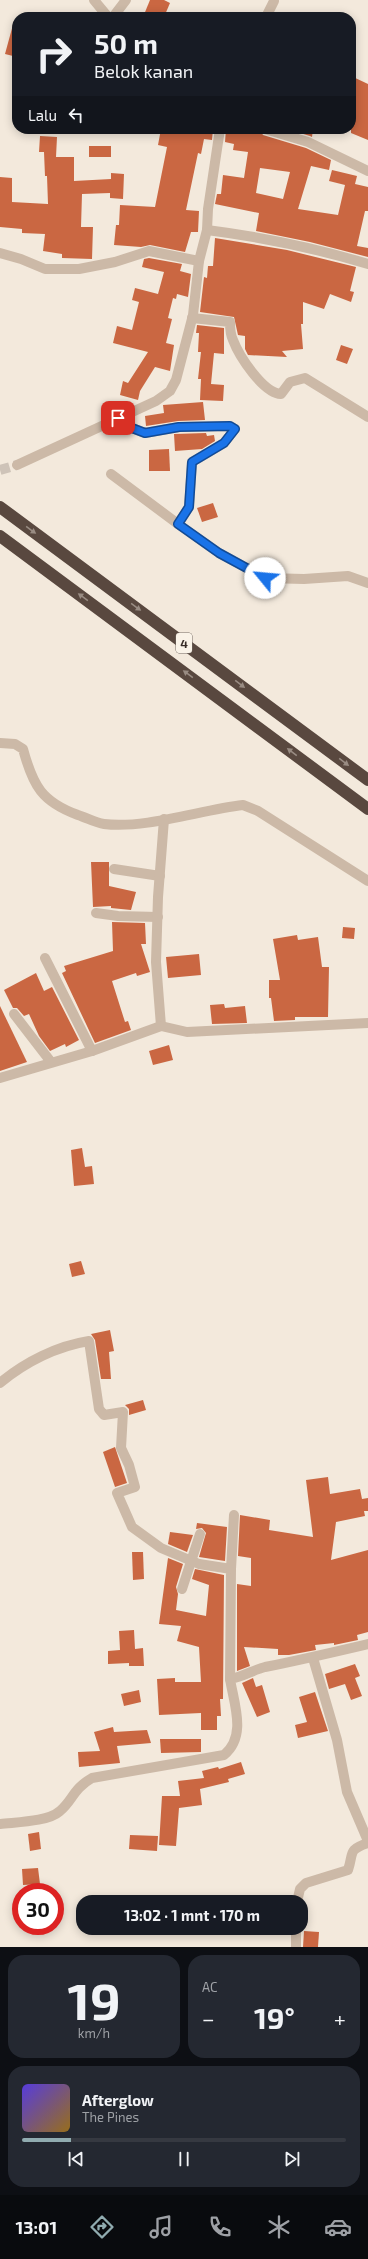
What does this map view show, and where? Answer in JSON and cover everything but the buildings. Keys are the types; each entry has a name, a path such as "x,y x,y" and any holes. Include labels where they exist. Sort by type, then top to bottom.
{"highway":[{"name":"4","path":"0,507 368,780"},
{"name":"4","path":"0,536 368,808"}],"street":[{"path":"94,0 104,12"},
{"path":"117,12 126,0"},
{"path":"268,12 274,1"},
{"path":"16,465 156,401 170,392 176,380 192,318 199,261 207,230 208,209 219,134"},
{"path":"282,134 308,142 368,171"},
{"path":"207,230 259,237 317,249 368,264"},
{"path":"0,253 21,259 46,269 79,269 115,262 149,250 199,261"},
{"path":"192,318 230,322 232,338 238,354 267,388 274,393 281,394 290,382 305,378 368,417"},
{"path":"118,418 132,428 145,433 179,427 230,426 235,429 224,443 192,462 189,507 178,524"},
{"path":"111,474 219,553 265,578 304,579 348,576 368,583"},
{"path":"0,743 15,744 23,749 27,765 42,794 52,803 63,809 103,824 132,825 243,805 258,812 368,881"},
{"path":"161,1026 156,962 164,819"},
{"path":"114,869 160,876"},
{"path":"96,913 118,916 158,917"},
{"path":"45,958 92,1051"},
{"path":"14,1014 51,1062"},
{"path":"0,1078 92,1051 161,1026 187,1032 368,1023"},
{"path":"0,1383 19,1369 44,1355 78,1343 89,1341 99,1409 104,1415 123,1412 121,1448 129,1465 135,1486 117,1493 132,1527 161,1548 198,1564 231,1569"},
{"path":"0,1824 42,1818 60,1812 79,1785 92,1778 224,1755 233,1748 238,1733 230,1679 231,1569 234,1515"},
{"path":"182,1589 190,1560 200,1534"},
{"path":"230,1679 244,1676 263,1668 313,1658 368,1644"},
{"path":"299,1895 300,1889 306,1883 348,1870 351,1852 354,1848 368,1842 348,1792 337,1740 313,1658"},
{"path":"296,1935 296,1947"}],"tunnel":[{"path":"0,470 17,465"}],"route":[{"path":"118,418 132,428 145,433 179,427 230,426 235,429 224,443 192,462 189,507 178,524 219,553 265,578"}]}
